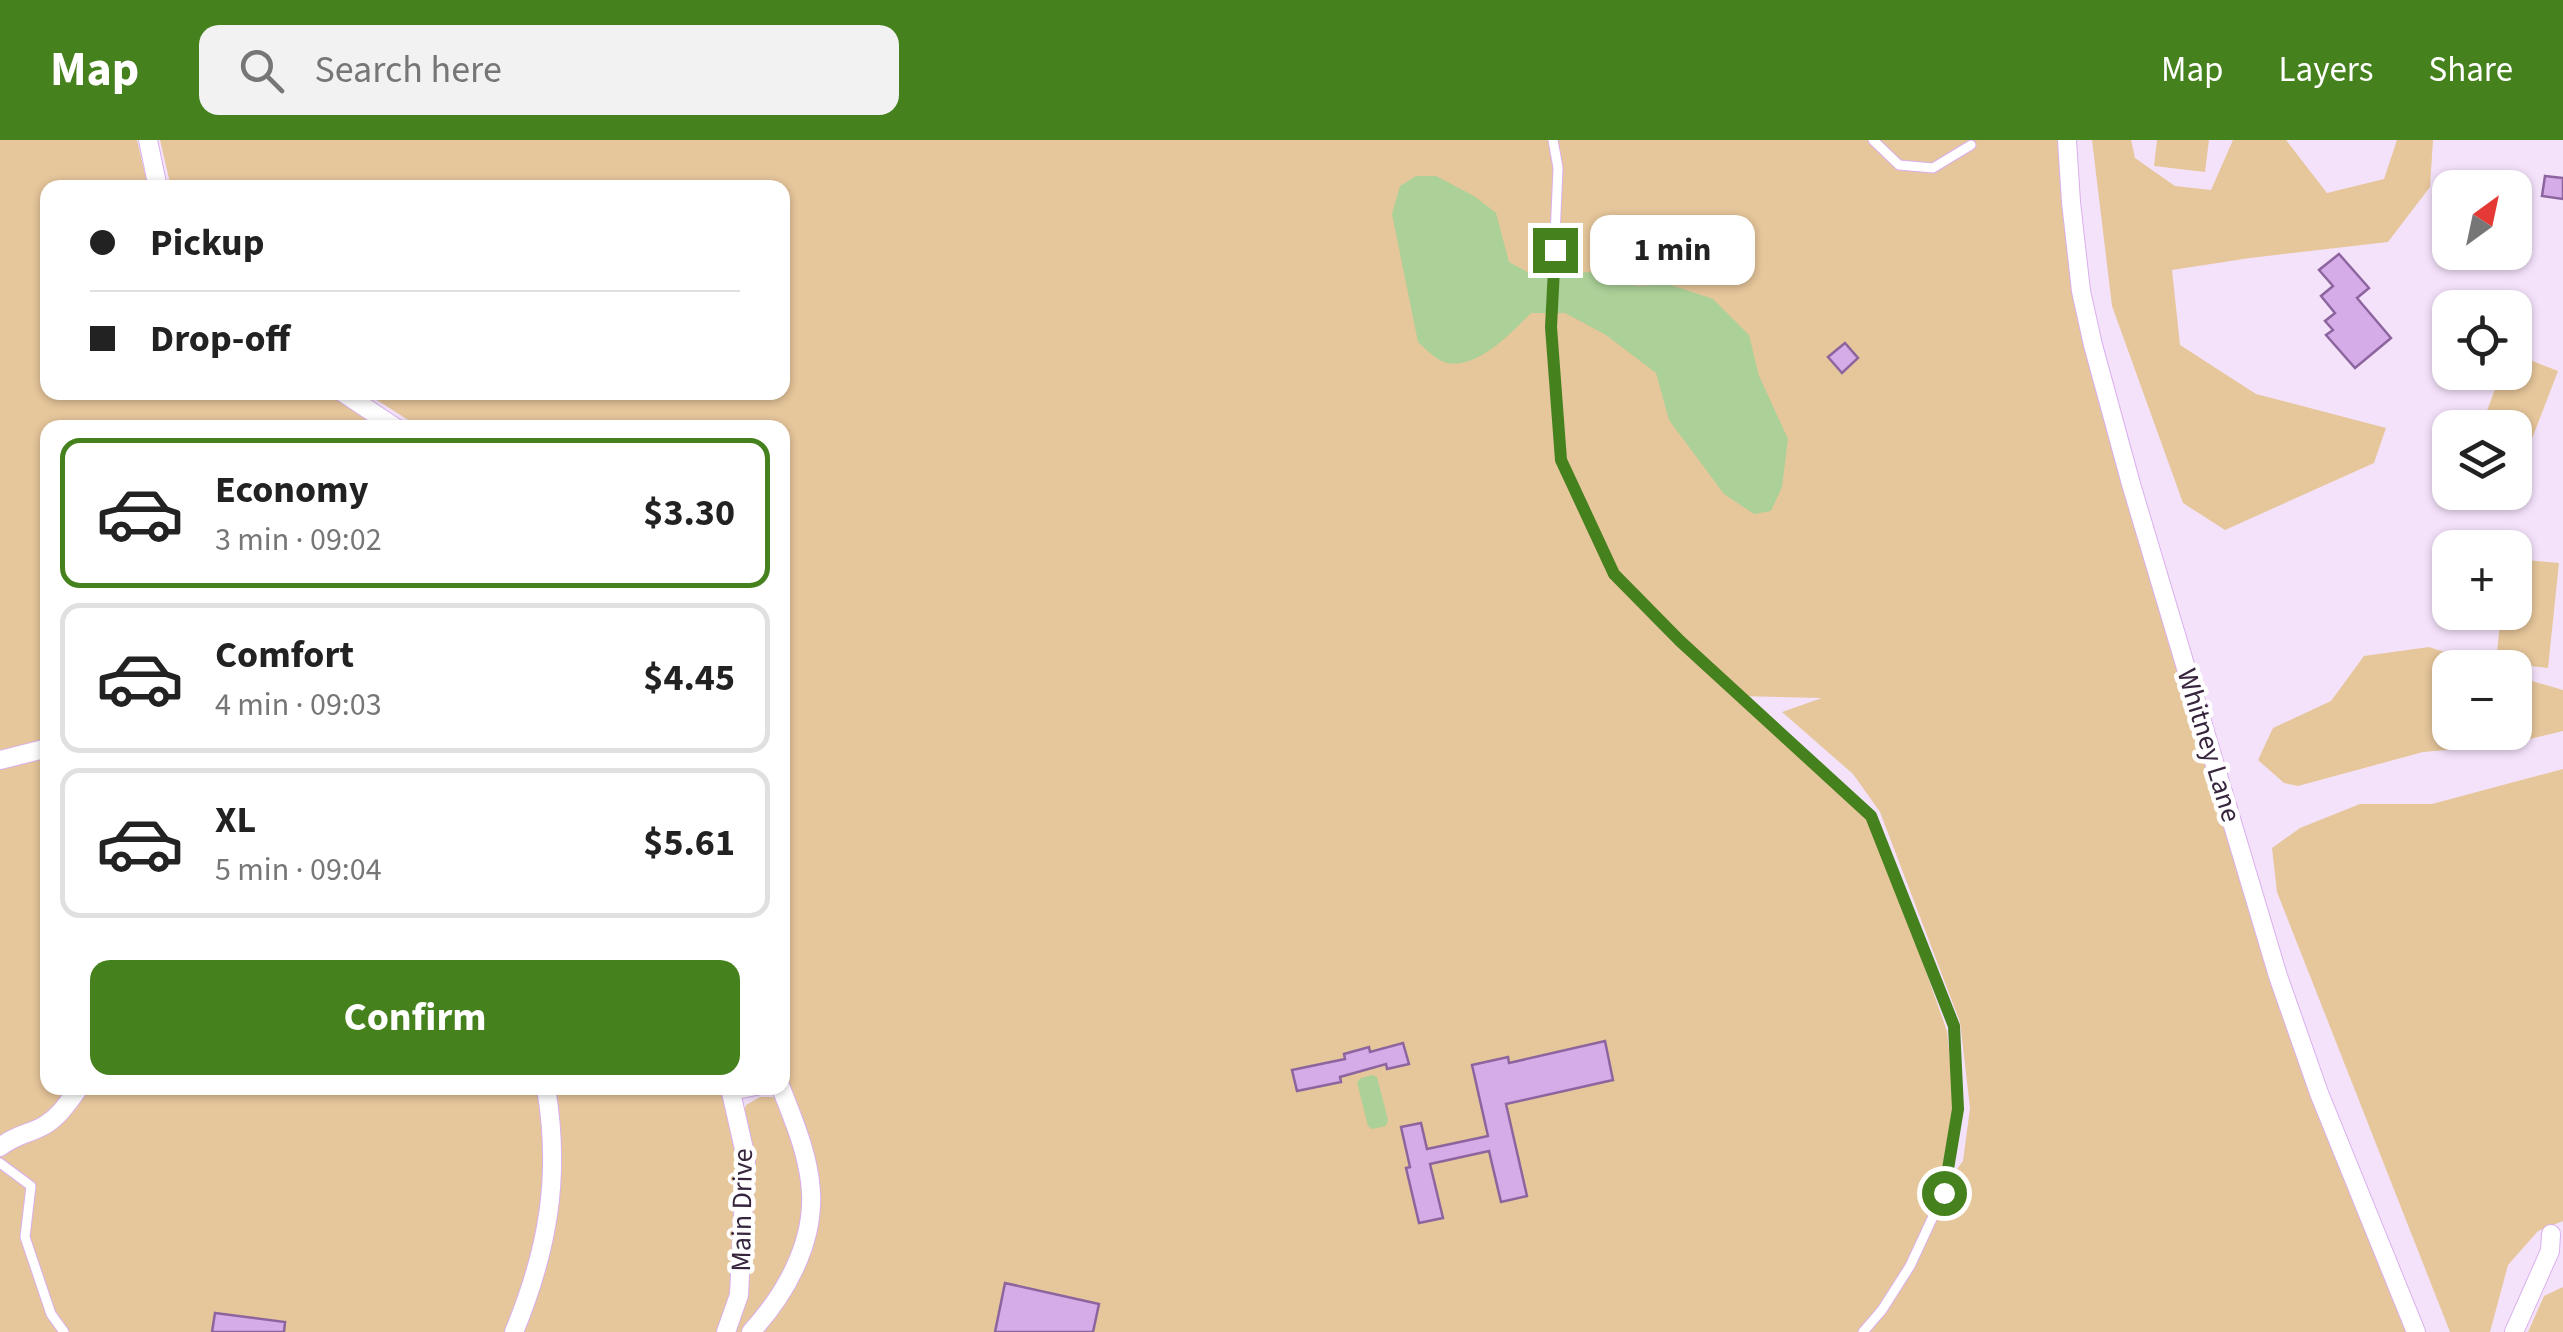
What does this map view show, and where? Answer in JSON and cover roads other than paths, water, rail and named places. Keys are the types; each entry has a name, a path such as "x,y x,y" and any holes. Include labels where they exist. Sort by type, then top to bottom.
{"street":[{"path":"148,140 156,180"},
{"name":"Whitney Lane","path":"2067,140 2081,290 2092,345 2131,484 2278,976 2318,1093 2416,1332"},
{"path":"354,400 384,420"},
{"path":"0,760 40,750"},
{"path":"0,1147 15,1136 45,1125 74,1095"},
{"path":"514,1332 540,1263 549,1222 553,1185 547,1095"},
{"name":"Main Drive","path":"726,1332 739,1295 746,1158 732,1095"},
{"name":"Main Drive","path":"751,1332 789,1280 804,1246 812,1194 803,1147 784,1095"},
{"path":"2514,1332 2550,1251 2552,1234"}],"lane":[{"path":"1554,140 1558,168 1551,327 1561,460 1614,574 1680,641 1871,816 1954,1026 1958,1109 1944,1193 1910,1266 1863,1332"},
{"path":"1873,140 1899,166 1933,168 1970,145"},
{"path":"0,1163 31,1186 25,1237 51,1314 64,1332"}]}
